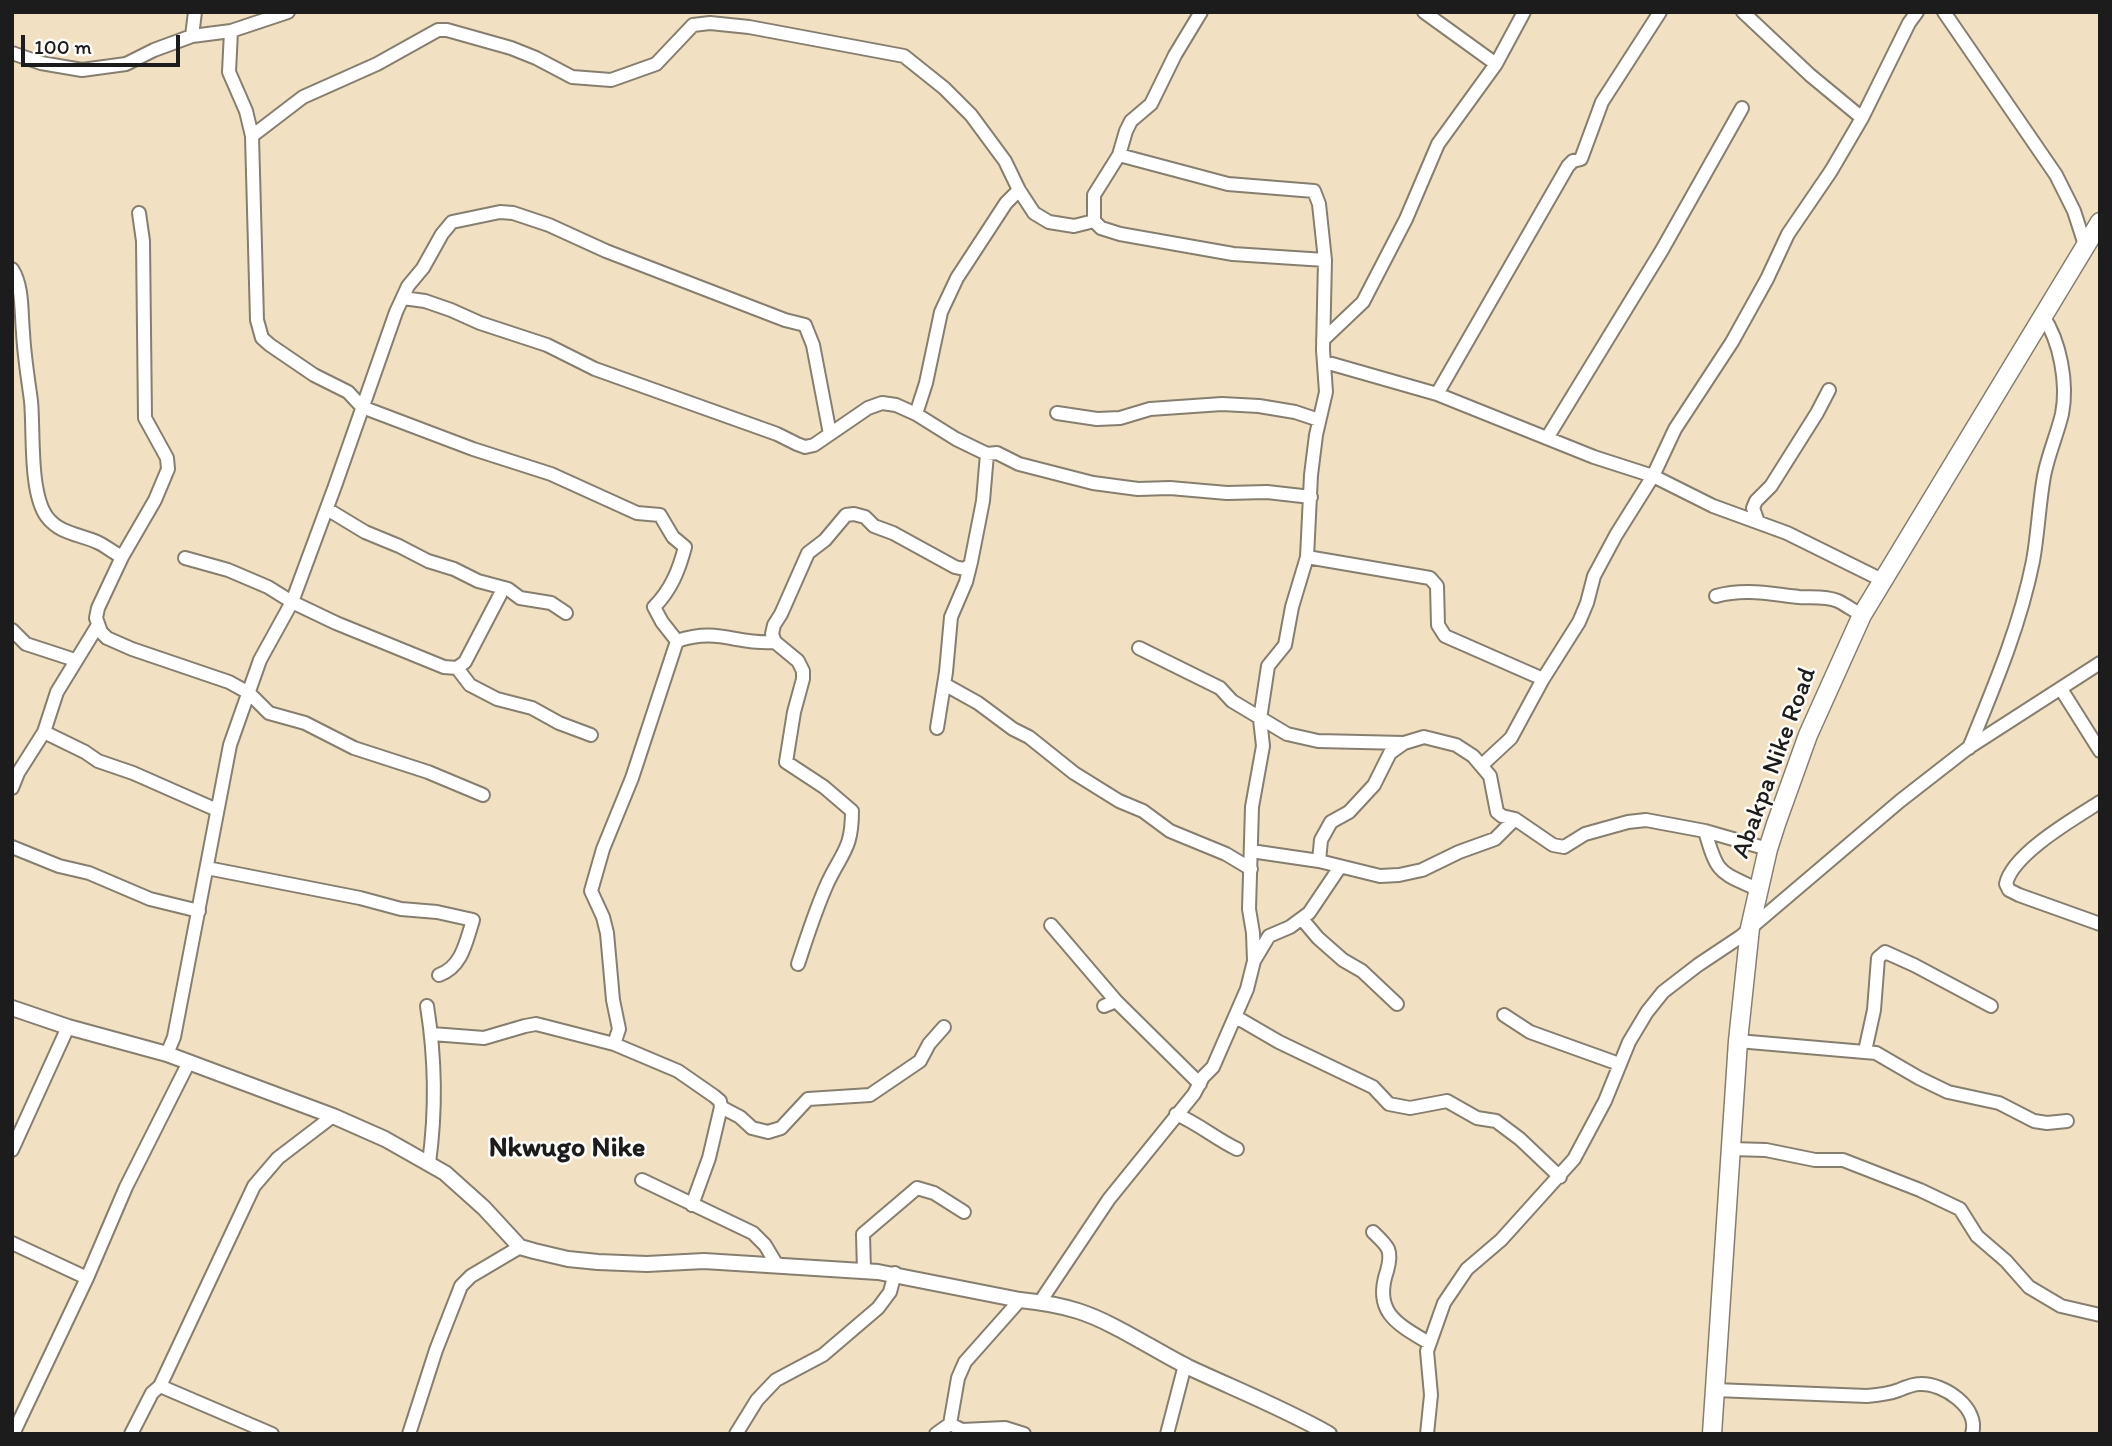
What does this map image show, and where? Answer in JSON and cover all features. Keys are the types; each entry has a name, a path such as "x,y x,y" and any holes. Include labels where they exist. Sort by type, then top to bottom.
{"main road":[{"name":"Abakpa Nike Road","path":"1712,1434 1738,1041 1750,928 1768,849 1808,735 1862,615 2100,222"}],"street":[{"path":"192,36 195,12"},
{"path":"12,53 41,63 82,70 126,64 192,36 231,31 288,12"},
{"path":"1200,12 1151,104 1131,121 1119,155 1094,195 1094,221 1101,228 1120,234 1233,254 1325,260"},
{"path":"1424,12 1496,64"},
{"path":"1324,340 1363,302 1406,219 1438,145 1496,64 1524,12"},
{"path":"1437,394 1569,166 1573,161 1581,159 1602,102 1660,12"},
{"path":"1743,12 1810,75 1862,118"},
{"path":"1482,765 1511,738 1543,679 1579,622 1594,576 1615,535 1653,476 1675,429 1732,342 1788,234 1831,171 1862,118 1917,12"},
{"path":"1944,12 2056,174 2074,211 2085,245"},
{"path":"252,136 303,97 377,64 438,30 447,30 511,48 572,77 611,80 656,64 693,25 710,23 797,35 904,56 944,88 971,116 1005,161 1034,213 1049,222 1074,226 1094,221"},
{"path":"231,31 229,72 246,111 252,136 257,320 262,338 314,376 348,392 362,407 472,449 551,474 637,513 660,515 673,537 685,547 679,571 654,607 677,641"},
{"path":"1547,438 1662,250 1742,108"},
{"path":"1040,1302 1110,1199 1213,1067 1247,989 1254,961 1249,909 1252,807 1263,746 1260,719 1268,666 1285,645 1292,607 1307,557 1319,420 1326,392 1325,260 1319,204 1314,191 1228,184 1119,155"},
{"path":"916,414 926,383 941,312 957,278 1006,203 1019,190"},
{"path":"12,788 44,733 57,692 97,625 98,608 168,469 167,458 145,418 143,241 139,212"},
{"path":"167,1054 173,1037 199,911 230,745 260,660 292,602 396,312 408,286 423,268 452,222 500,212 524,216 606,251 785,320 805,325 813,345 830,434"},
{"path":"12,269 18,277 21,303 34,468 38,492 47,516 67,533 98,542 122,557"},
{"path":"403,298 434,303 480,323 547,345 595,369 777,434 805,447 814,445 876,403 897,405 988,454 997,453 1032,468 1118,487 1227,493 1267,492 1311,497"},
{"path":"1969,748 1998,678 2021,610 2033,559 2045,471 2062,411 2063,384 2058,354 2052,330 2043,316"},
{"path":"1325,362 1437,394 1594,457 1653,476 1713,506 1758,522 1882,580"},
{"path":"1758,522 1753,508 1756,501 1771,486 1796,449 1829,390"},
{"path":"1057,413 1097,419 1120,418 1150,409 1222,404 1283,410 1319,420"},
{"path":"937,728 951,617 966,582 983,502 988,454"},
{"path":"327,509 365,532 428,561 454,569 478,581 508,589 520,598 551,603 566,613"},
{"path":"798,964 828,882 852,835 852,811 824,787 786,762 803,671 798,661 775,642 772,634 774,625 808,553 825,540 846,515 865,516 874,526 955,567 964,569 969,566"},
{"path":"1307,557 1430,578 1437,586 1439,596 1437,625 1446,636 1543,679"},
{"path":"185,558 228,570 268,587 292,602 444,667 457,668 465,662 500,595"},
{"path":"1716,596 1762,591 1800,597 1821,597 1836,601 1862,615"},
{"path":"97,625 107,638 177,666 229,682 249,693 269,713 305,723 354,748 428,772 483,795"},
{"path":"12,630 26,644 75,660"},
{"path":"677,641 696,634 710,634 735,637 755,644 775,642"},
{"path":"614,1044 619,1028 613,1000 607,933 591,891 603,849 632,778 677,641"},
{"path":"1139,648 1220,688 1232,701 1287,734 1318,741 1404,743 1424,737 1462,748 1482,765 1493,785 1497,812 1515,819 1553,845 1562,847 1585,834 1637,820 1664,822 1705,831 1768,849"},
{"path":"1427,1434 1431,1395 1427,1358 1429,1343 1440,1312 1462,1276 1501,1240 1560,1177 1582,1147 1639,1024 1663,992 1750,928 1900,801 1969,748 2100,663"},
{"path":"457,668 470,685 497,699 532,708 559,723 591,735"},
{"path":"944,684 1029,737 1074,773 1119,801 1143,811 1170,831 1226,853 1251,869"},
{"path":"2061,689 2100,751"},
{"path":"44,733 60,738 98,761 133,773 217,810"},
{"path":"1319,862 1321,840 1331,822 1349,812 1371,788 1390,753 1404,743"},
{"path":"2100,802 2055,831 2029,852 2014,867 2006,884 2009,890 2018,895 2100,923"},
{"path":"1251,851 1319,862 1380,876 1422,870 1459,852 1495,839 1515,819"},
{"path":"1705,831 1712,857 1722,872 1759,890"},
{"path":"12,847 59,866 89,873 150,899 199,911"},
{"path":"1254,961 1269,936 1290,927 1309,913 1340,867"},
{"path":"207,868 360,898 401,909 437,912 473,920 463,954 449,971 439,975"},
{"path":"1302,919 1318,938 1343,960 1362,971 1397,1004"},
{"path":"1051,925 1110,1004 1200,1084"},
{"path":"1866,1051 1874,1010 1878,958 1885,952 1991,1006"},
{"path":"427,1006 432,1034 433,1135 429,1163"},
{"path":"12,1007 68,1027 167,1054 333,1116 384,1139 429,1163 457,1182 520,1247 568,1259 598,1262 647,1264 704,1261 895,1273 1079,1311 1185,1365 1272,1403 1329,1434"},
{"path":"1504,1015 1530,1031 1619,1064"},
{"path":"1236,1017 1279,1042 1373,1087 1389,1104 1410,1108 1447,1101 1477,1118 1496,1121 1520,1139 1560,1177"},
{"path":"432,1034 484,1038 536,1024 614,1044 678,1071 720,1101 721,1107 709,1158 692,1205"},
{"path":"12,1150 68,1027"},
{"path":"721,1107 740,1117 752,1128 768,1132 781,1128 808,1099 870,1095 920,1061 929,1044 944,1027"},
{"path":"1738,1041 1866,1051 1883,1056 1948,1093 1999,1103 2034,1121 2047,1124 2067,1121"},
{"path":"13,1434 87,1278 126,1187 189,1062"},
{"path":"1176,1114 1200,1125 1216,1138 1237,1149"},
{"path":"131,1434 152,1393 160,1386 254,1186 278,1158 333,1116"},
{"path":"1731,1149 1766,1150 1815,1160 1843,1160 1920,1190 1960,1209 1977,1236 2006,1261 2029,1287 2061,1306 2100,1315"},
{"path":"642,1180 753,1233 778,1265"},
{"path":"864,1271 863,1234 918,1188 934,1193 964,1212"},
{"path":"1373,1232 1388,1250 1390,1258 1381,1293 1385,1308 1409,1331 1429,1343"},
{"path":"12,1243 87,1278"},
{"path":"409,1434 436,1350 461,1286 471,1276 520,1247"},
{"path":"736,1434 757,1400 776,1380 823,1355 878,1308 890,1292 895,1273"},
{"path":"936,1434 950,1424 958,1378 965,1362 1020,1300"},
{"path":"1167,1434 1185,1365"},
{"path":"1715,1391 1867,1396 1881,1395 1912,1385 1930,1384 1962,1403 1973,1415 1975,1423 1972,1434"},
{"path":"160,1386 272,1434"},
{"path":"950,1424 962,1430 1005,1428 1024,1434"}],"district":[{"name":"Nkwugo Nike","path":"567,1149"}]}
